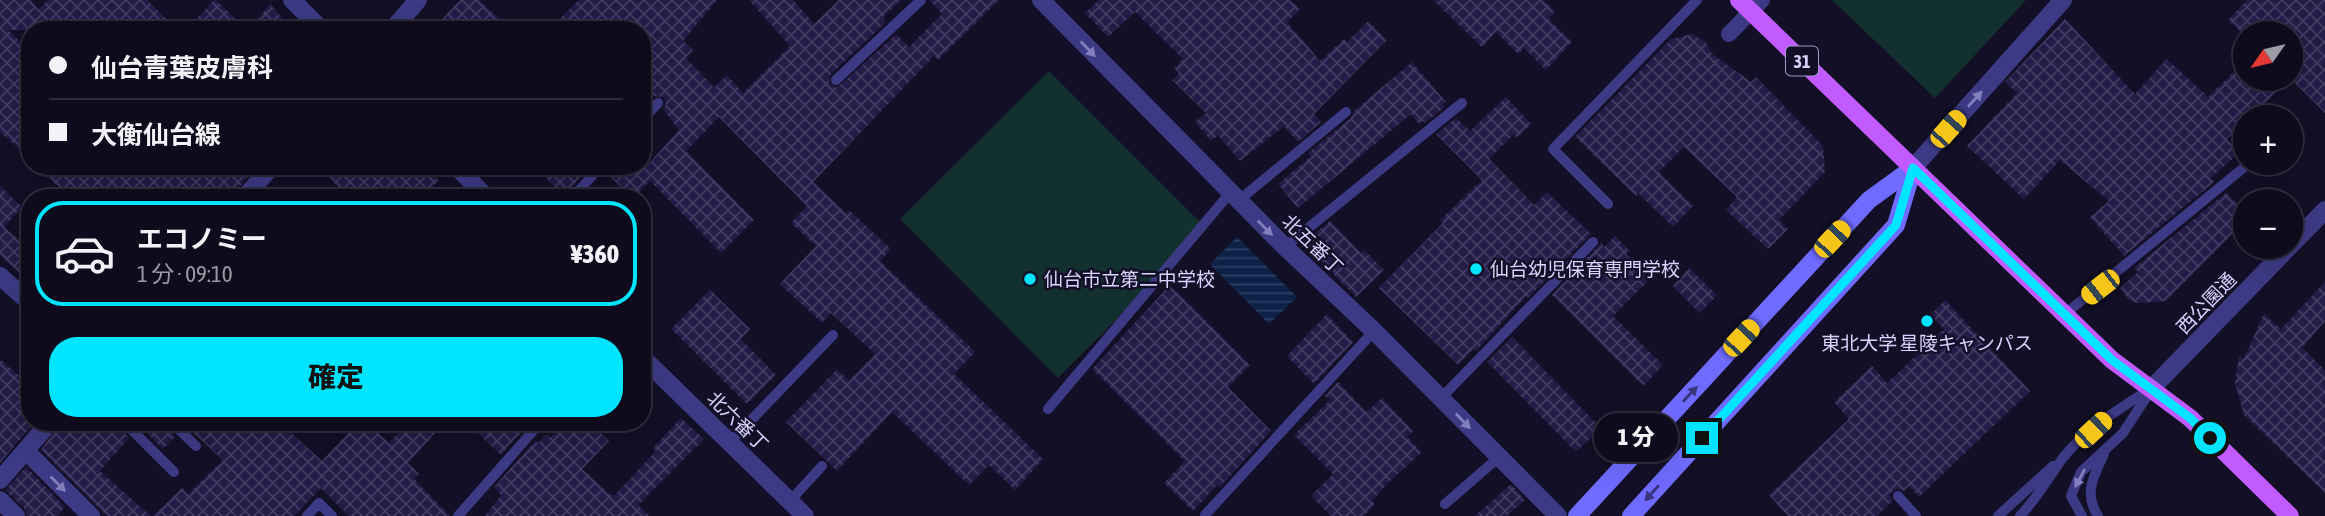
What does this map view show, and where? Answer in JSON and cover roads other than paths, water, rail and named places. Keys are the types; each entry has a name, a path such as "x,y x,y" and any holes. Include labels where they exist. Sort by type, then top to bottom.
{"main road":[{"name":"31","path":"1739,0 2112,360 2190,418 2290,516"},
{"path":"1577,516 1869,200 1913,168"},
{"path":"1631,516 1896,225 1913,168"}],"street":[{"path":"292,0 313,21"},
{"path":"400,21 418,0"},
{"name":"北五番丁","path":"1041,0 1284,247 1374,331 1558,516"},
{"path":"1729,34 1762,0"},
{"path":"1913,168 2063,0"},
{"path":"252,189 264,175"},
{"path":"465,175 478,189"},
{"name":"西公園通","path":"2303,233 2325,210"},
{"name":"西公園通","path":"2152,388 2277,259"},
{"path":"0,276 21,295"},
{"name":"北六番丁","path":"651,365 805,516"},
{"path":"0,480 43,431"},
{"path":"26,451 91,516"},
{"path":"0,500 16,516"}],"lane":[{"path":"836,80 921,0"},
{"path":"1608,204 1553,149 1697,0"},
{"path":"651,110 658,103"},
{"path":"1284,247 1462,103"},
{"path":"1048,409 1234,197 1346,112"},
{"path":"580,189 593,175"},
{"path":"2064,314 2235,175"},
{"path":"1441,398 1593,242"},
{"path":"1205,515 1374,331"},
{"path":"730,442 833,335"},
{"path":"2082,516 2071,496 2081,472 2123,433 2152,388"},
{"path":"1998,516 2107,417 2152,388"},
{"path":"133,431 174,472"},
{"path":"180,431 195,446"},
{"path":"458,516 533,431"},
{"path":"2098,516 2092,506 2089,485 2106,448"},
{"path":"2020,516 2043,491 2064,457"},
{"path":"1445,504 1498,458"},
{"path":"790,501 822,466"},
{"path":"1898,496 1916,516"},
{"path":"307,516 319,503 332,516"}],"water":[{"path":"1237,237 1297,297 1269,324 1210,264"}],"place":[{"name":"仙台幼児保育専門学校","path":"1476,269"},
{"name":"仙台市立第二中学校","path":"1030,279"},
{"name":"東北大学 星陵キャンパス","path":"1927,321"}]}
